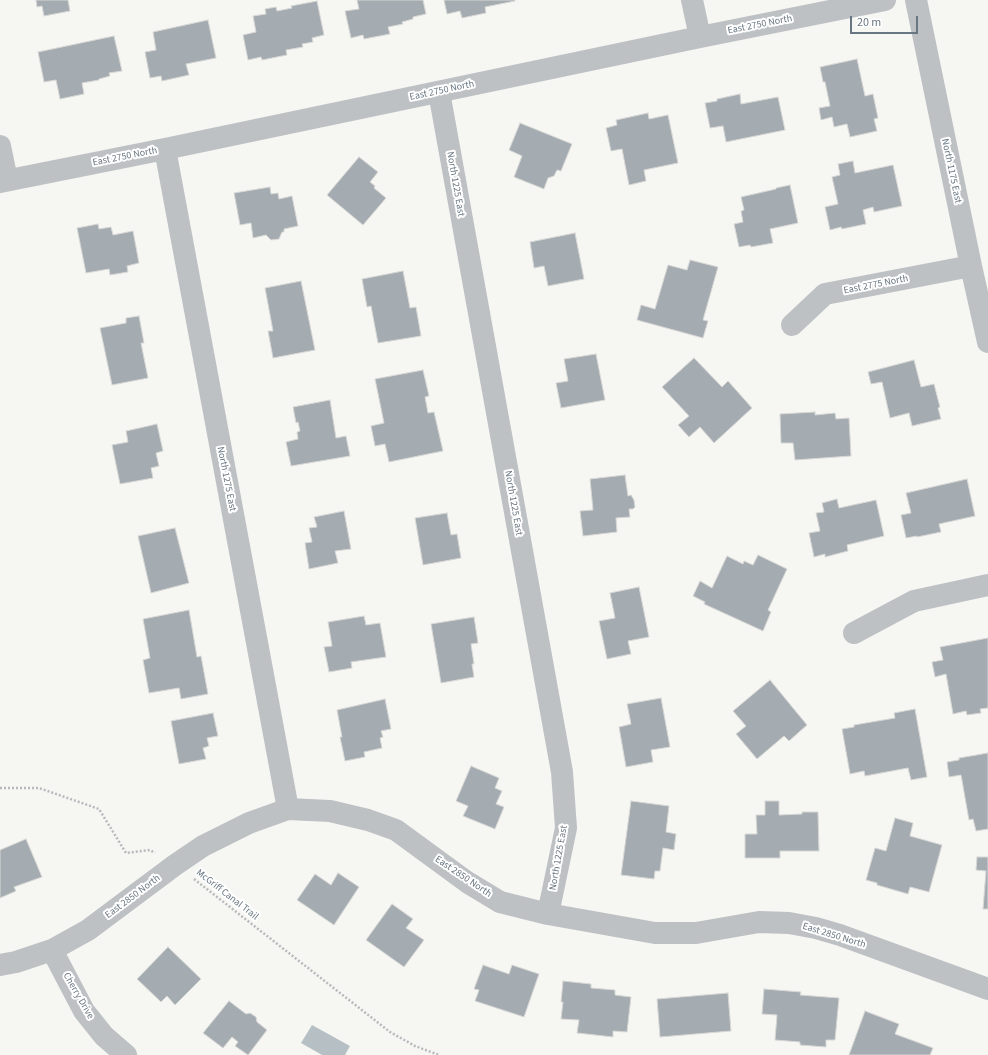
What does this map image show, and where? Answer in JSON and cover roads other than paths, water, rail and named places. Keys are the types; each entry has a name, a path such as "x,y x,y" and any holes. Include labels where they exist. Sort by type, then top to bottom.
{"street":[{"path":"692,0 700,37"},
{"name":"East 2750 North","path":"4,181 885,0"},
{"name":"North 1175 East","path":"916,0 988,342"},
{"name":"North 1225 East","path":"439,92 562,772 566,828 548,914"},
{"path":"0,146 4,181"},
{"name":"North 1275 East","path":"165,149 288,809"},
{"name":"East 2775 North","path":"792,325 825,294 971,266"},
{"path":"854,633 914,601 988,585"},
{"name":"East 2850 North","path":"0,965 16,962 52,950 88,930 203,846 248,823 288,809 330,811 368,820 396,830 467,882 500,902 548,914 655,933 696,933 759,922 789,923 816,928 840,935 988,989"},
{"name":"Cherry Drive","path":"52,950 84,1011 104,1036 126,1055"}]}
